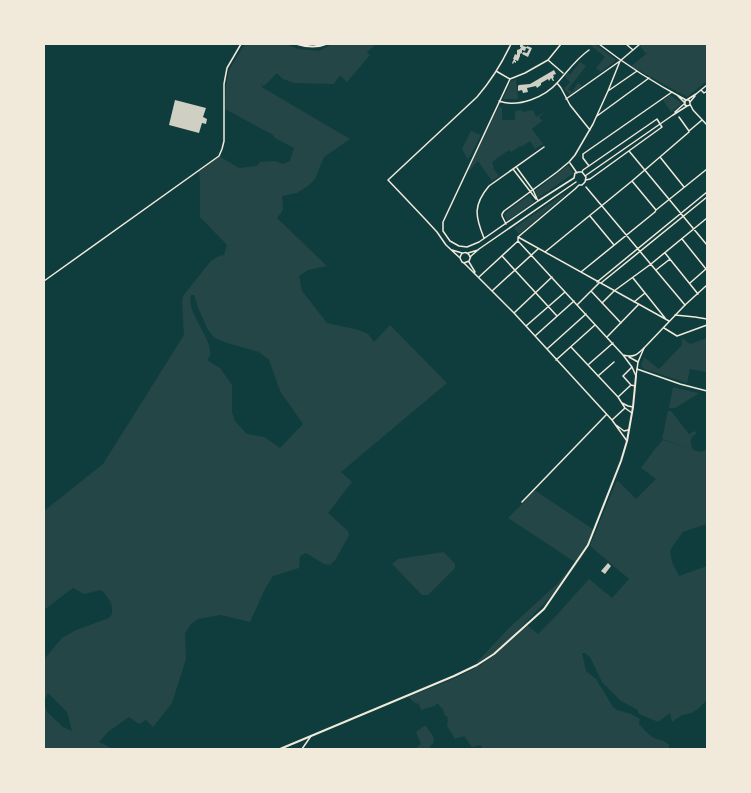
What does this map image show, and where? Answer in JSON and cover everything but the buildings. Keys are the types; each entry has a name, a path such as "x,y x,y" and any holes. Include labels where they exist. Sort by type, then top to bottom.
{"main road":[{"path":"297,44 313,47 326,44"},
{"path":"280,749 454,676 485,661 544,609 588,545 622,461 630,430 636,376"}],"street":[{"path":"44,281 219,156 224,140 224,84 227,68 241,44"},
{"path":"512,44 506,57 477,97 388,180 437,232 446,244 460,258 460,260 478,276 526,326 612,420 627,440"},
{"path":"561,44 548,60 525,73 510,79 443,222 443,231 450,241 459,246 467,247 479,242 574,178 574,175 577,172"},
{"path":"599,44 620,60 676,95 693,110 707,126"},
{"path":"626,44 633,50"},
{"path":"566,99 640,44"},
{"path":"499,101 507,103 526,102 534,99 557,83 580,56 589,50"},
{"path":"548,60 564,74"},
{"path":"506,224 502,214 569,162 590,130 620,60"},
{"path":"496,71 510,79"},
{"path":"608,91 637,71"},
{"path":"596,116 649,78"},
{"path":"557,83 570,105 590,130"},
{"path":"673,115 687,100 707,85"},
{"path":"701,90 704,93 707,91"},
{"path":"589,166 583,158 583,154 672,92"},
{"path":"585,176 687,106 696,94"},
{"path":"676,95 687,100 693,110"},
{"path":"679,117 689,131"},
{"path":"577,172 582,172 657,119 662,127 582,185"},
{"path":"545,252 632,181 702,120"},
{"path":"485,238 477,220 480,198 489,186 544,147"},
{"path":"629,151 707,245"},
{"path":"660,157 684,187"},
{"path":"569,162 577,172"},
{"path":"516,167 533,190 538,201"},
{"path":"513,169 538,201"},
{"path":"581,272 655,212 669,198 707,169"},
{"path":"582,172 585,176 586,187"},
{"path":"574,178 579,185"},
{"path":"632,181 656,210"},
{"path":"464,263 480,249 576,182"},
{"path":"636,376 632,367 623,355 518,241 518,237 579,185 582,185 586,187 602,205 685,305"},
{"path":"577,305 599,283 638,249 707,192"},
{"path":"599,283 641,252 707,197"},
{"path":"589,215 614,245"},
{"path":"602,303 614,291 651,264 707,218"},
{"path":"518,237 669,321"},
{"path":"682,239 707,268 690,283"},
{"path":"478,276 518,241"},
{"path":"492,291 539,248"},
{"path":"451,249 470,256 469,264 478,276"},
{"path":"460,258 462,254 480,249"},
{"path":"665,253 698,294"},
{"path":"502,256 557,316"},
{"path":"656,270 670,259"},
{"path":"514,313 552,278"},
{"path":"633,278 666,320"},
{"path":"623,355 629,356 635,354 644,348 685,305 706,287"},
{"path":"591,291 621,323"},
{"path":"526,326 565,292"},
{"path":"634,302 645,293"},
{"path":"534,336 574,301"},
{"path":"607,337 639,304"},
{"path":"546,349 586,314"},
{"path":"675,315 695,316 707,319"},
{"path":"556,360 596,324"},
{"path":"663,327 677,336 707,325"},
{"path":"588,365 612,343"},
{"path":"571,347 618,397 625,408 632,413"},
{"path":"636,364 644,348"},
{"path":"629,356 636,364 636,376"},
{"path":"628,361 636,364"},
{"path":"598,376 614,362"},
{"path":"632,367 623,376 631,385 635,386"},
{"path":"637,369 680,384 706,391 705,394"},
{"path":"618,397 631,385"},
{"path":"622,403 633,407"},
{"path":"612,420 625,408"},
{"path":"522,502 606,415"},
{"path":"614,423 624,431 630,430"},
{"path":"302,749 311,736"}],"shaded area":[{"path":"245,44 285,44 299,49 319,51 332,44 376,44 367,52 370,55 347,82 340,75 334,84 294,83 283,79 277,73 264,86 261,84 263,88 350,139 324,157 315,179 309,185 297,193 282,196 283,210 277,218 327,266 308,270 299,276 302,291 327,323 359,330 368,334 374,342 390,325 447,383 341,472 352,482 328,513 348,531 349,535 336,559 330,565 324,564 306,553 300,556 299,568 273,576 265,589 250,622 221,615 198,619 191,624 185,633 186,659 172,703 153,727 146,720 139,724 129,717 108,732 99,742 113,749 44,749 44,703 47,712 63,727 72,731 67,712 48,693 44,701 44,659 62,638 76,630 109,618 112,614 112,607 110,601 101,590 84,594 73,588 44,610 44,511 103,464 184,335 183,296 210,262 217,257 224,255 227,245 200,217 199,172 219,156 239,168 257,166 260,162 275,161 283,164 290,161 294,147 275,138 273,135 225,109 226,85 229,70","holes":["191,295 194,295 208,330 215,338 259,352 269,360 280,391 303,424 280,448 264,437 247,434 235,421 232,412 232,385 220,368 207,360 210,355 210,349 208,341 192,310"]},
{"path":"589,44 595,44 615,59 615,61 601,72 596,68 605,57"},
{"path":"643,44 707,44 707,81 687,97 631,66 646,54 640,46"},
{"path":"580,62 586,66 568,89 572,92 578,83 582,86 570,95 564,89 570,82 565,76 568,73 570,75"},
{"path":"516,79 518,99 503,99 511,81"},
{"path":"670,95 681,103 671,112 663,100"},
{"path":"499,106 502,108 502,120 515,120 515,111 522,110 522,112 533,110 536,117 548,110 539,117 542,121 532,129 543,144 535,149 530,141 511,152 509,150 492,162 493,168 499,176 492,181 478,161 469,171 468,170"},
{"path":"471,131 481,135 468,160 462,149"},
{"path":"568,165 574,173 538,198 535,191"},
{"path":"564,194 565,195 519,234 514,228"},
{"path":"529,195 534,202 507,221 504,214"},
{"path":"682,338 690,344 707,338 707,372 690,369 687,383 644,369 641,366 644,357 659,369 682,345"},
{"path":"673,387 698,394 675,408 669,408"},
{"path":"668,411 671,411 689,434 695,431 697,433 691,440 693,450 701,452 707,449 707,524 683,532 670,552 672,562 679,576 707,566 707,700 698,709 691,713 682,715 672,722 670,713 658,722 638,713 638,710 621,701 602,682 590,657 585,653 582,653 586,671 596,679 613,707 640,719 639,724 654,738 663,740 667,743 669,745 669,749 482,749 481,745 472,747 464,736 455,739 447,726 447,716 445,716 442,707 441,708 438,703 434,706 421,710 419,704 415,703 408,697 455,678 482,664 500,651 527,625 538,634 589,579 612,598 629,579 590,546 617,480 636,499 656,479 641,468 663,440 691,449 662,439"},
{"path":"534,490 594,530 582,557 561,586 502,647 479,664 476,663 510,627 558,583 575,562 508,518"},
{"path":"444,552 455,564 455,568 428,595 422,595 392,564 398,559"},
{"path":"426,726 433,736 434,742 428,749 415,749 421,744 416,732"}]}
